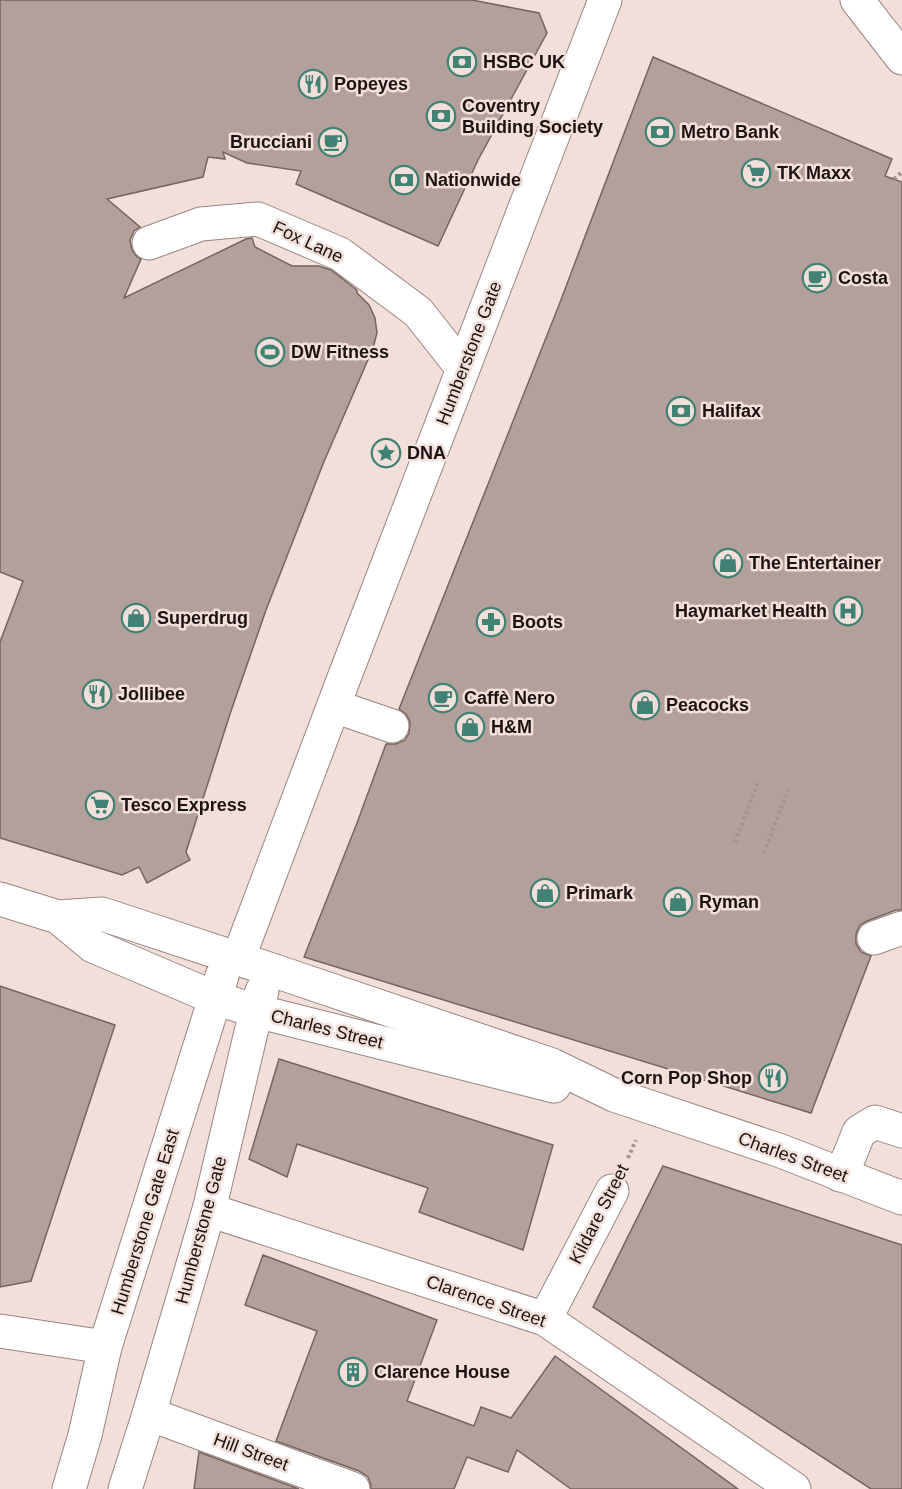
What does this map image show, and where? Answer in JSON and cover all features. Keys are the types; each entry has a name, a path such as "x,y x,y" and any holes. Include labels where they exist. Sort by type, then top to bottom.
{"street":[{"name":"Humberstone Gate","path":"233,958 334,706 604,0"},
{"path":"857,0 902,58"},
{"name":"Fox Lane","path":"149,243 201,224 258,219 340,254 418,312 463,369"},
{"path":"334,706 392,726"},
{"name":"Charles Street","path":"0,899 58,917 102,914 269,969 552,1065 614,1095 781,1151 902,1198"},
{"name":"Charles Street","path":"58,917 93,946 215,998 256,1011 549,1085 614,1095"},
{"name":"Humberstone Gate East","path":"69,1489 85,1435 105,1347 215,998 233,958"},
{"name":"Humberstone Gate","path":"125,1489 209,1210 256,1011 269,969"},
{"path":"840,1175 859,1132 875,1122 902,1131"},
{"name":"Kildare Street","path":"545,1319 612,1191"},
{"name":"Clarence Street","path":"209,1210 545,1319 794,1489"},
{"path":"0,1331 105,1347"},
{"name":"Hill Street","path":"149,1414 353,1489"}],"path":[{"path":"894,179 902,172"},
{"path":"735,842 759,780"},
{"path":"764,853 788,790"},
{"name":"Kildare Street","path":"612,1191 651,1108"}],"building":[{"path":"0,0 472,0 539,13 547,33 478,160 438,246 296,184 301,171 247,163 223,152 225,159 208,157 203,177 107,199 140,227 134,231 130,240 132,250 141,259 124,298 252,238 255,247 292,266 319,266 331,270 357,290 357,293 369,305 375,318 377,333 373,348 323,464 266,610 186,852 190,860 147,883 139,867 122,875 0,838 0,642 23,581 0,572"},
{"path":"653,57 892,159 885,176 902,182 902,910 896,910 860,925 856,934 856,944 861,952 871,956 811,1113 304,957 386,744 396,744 405,740 409,733 410,722 406,714 399,709 559,305"},
{"path":"0,986 115,1025 31,1281 0,1287"},
{"path":"279,1059 553,1145 523,1250 419,1212 428,1188 297,1144 287,1177 249,1159"},
{"path":"663,1166 902,1245 902,1489 871,1489 593,1307"},
{"path":"263,1255 437,1320 407,1401 474,1426 481,1407 511,1418 555,1356 738,1489 571,1489 517,1450 508,1472 467,1457 454,1489 371,1489 368,1477 359,1471 276,1441 317,1331 245,1305"},
{"path":"199,1452 299,1489 194,1489"}],"place":[{"name":"HSBC UK","path":"462,62"},
{"name":"Popeyes","path":"313,84"},
{"name":"Coventry Building Society","path":"441,116"},
{"name":"Metro Bank","path":"660,132"},
{"name":"Brucciani","path":"333,142"},
{"name":"TK Maxx","path":"756,173"},
{"name":"Nationwide","path":"404,180"},
{"name":"Costa","path":"817,278"},
{"name":"DW Fitness","path":"270,352"},
{"name":"Halifax","path":"681,411"},
{"name":"DNA","path":"386,453"},
{"name":"The Entertainer","path":"728,563"},
{"name":"Haymarket Health","path":"848,611"},
{"name":"Superdrug","path":"136,618"},
{"name":"Boots","path":"491,622"},
{"name":"Jollibee","path":"97,694"},
{"name":"Caffè Nero","path":"443,698"},
{"name":"Peacocks","path":"645,705"},
{"name":"H&M","path":"470,727"},
{"name":"Tesco Express","path":"100,805"},
{"name":"Primark","path":"545,893"},
{"name":"Ryman","path":"678,902"},
{"name":"Corn Pop Shop","path":"773,1078"},
{"name":"Clarence House","path":"353,1372"}]}
